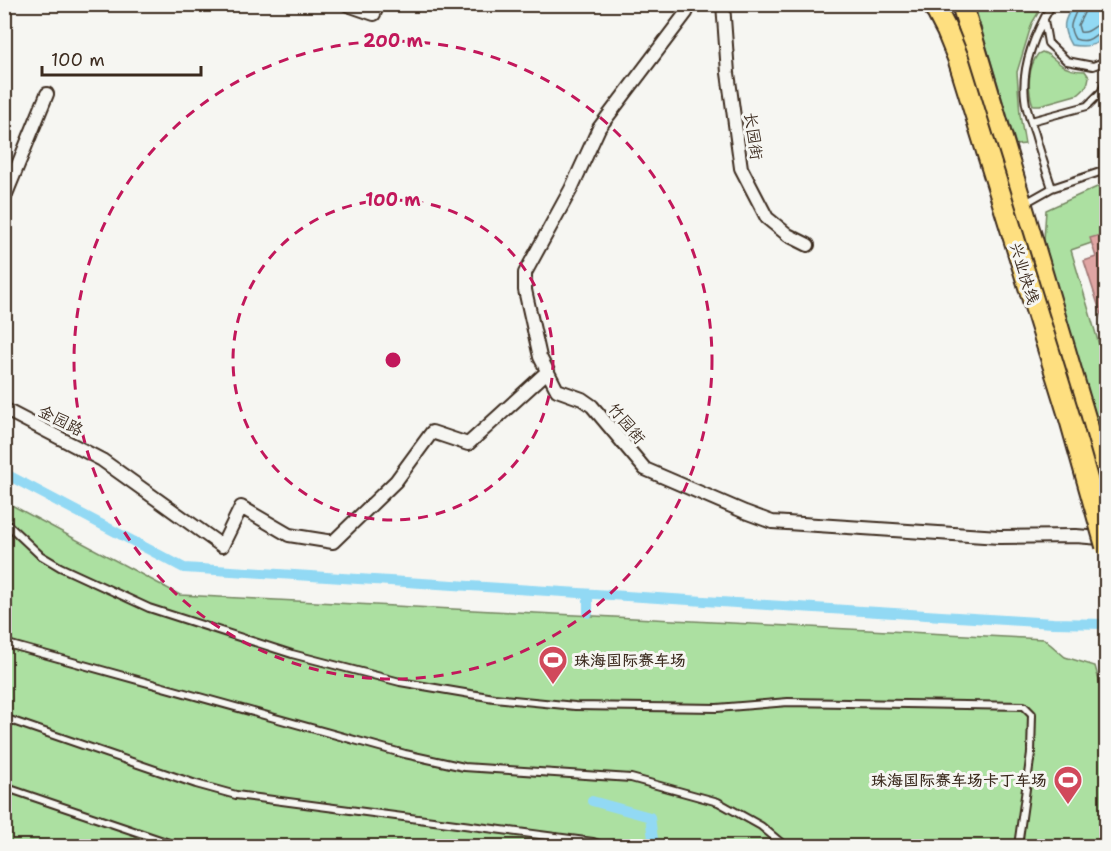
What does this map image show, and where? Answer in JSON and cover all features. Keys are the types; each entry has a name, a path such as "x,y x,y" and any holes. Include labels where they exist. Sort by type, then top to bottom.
{"highway":[{"name":"兴业快线","path":"933,4 958,58 1070,419 1103,542"},
{"name":"兴业快线","path":"962,4 1107,488"}],"street":[{"path":"348,5 374,14 378,4"},
{"name":"竹园街","path":"690,4 686,13 599,128 571,189 525,273 525,290 540,357 557,390 582,399 592,406 645,470 772,522 999,537 1076,536 1103,542"},
{"name":"长园街","path":"723,4 728,73 741,168 767,218 788,235 808,245"},
{"path":"4,199 47,94"},
{"name":"金园路","path":"4,409 102,460 222,546 241,507 289,535 333,542 396,481 432,432 468,444 548,371"}],"lane":[{"path":"1052,4 1031,48 1025,72 1025,98 1030,121 1052,188"},
{"path":"1044,19 1048,43 1067,61 1093,66 1107,61"},
{"path":"1030,121 1087,106 1102,91 1107,79"},
{"path":"1027,202 1052,188 1107,170"},
{"path":"4,521 40,555 60,567 149,608 292,654 400,682 494,698 575,706 717,708 788,702 1024,706 1032,714 1031,753 1018,846"},
{"path":"4,644 405,754 464,767 631,778 718,802 761,826 785,846"},
{"path":"4,718 196,784 236,795 593,842 604,846"},
{"path":"4,786 178,846"}],"green space":[{"path":"974,5 1043,5 1032,23 1017,72 1025,144 1016,145"},
{"path":"1042,52 1066,68 1085,71 1089,77 1087,85 1079,94 1033,105 1029,85 1030,72 1038,54"},
{"path":"1106,183 1106,238 1071,250 1106,368 1106,471 1044,240 1046,210"},
{"name":"珠海国际赛车场","path":"4,501 180,595 1044,639 1065,657 1095,666 1106,705 1106,846 5,846"}],"water":[{"path":"1074,5 1106,5 1107,31 1103,38 1095,44 1071,45 1065,24 1067,15"}],"building":[{"path":"1107,233 1107,333 1084,261 1096,257 1090,238"}],"waterway":[{"path":"4,473 184,568 1053,623 1106,624"},
{"path":"588,594 588,613"},
{"path":"592,801 650,817 654,846"}],"place":[{"name":"珠海国际赛车场","path":"553,686"},
{"name":"珠海国际赛车场卡丁车场","path":"1068,806"}]}
